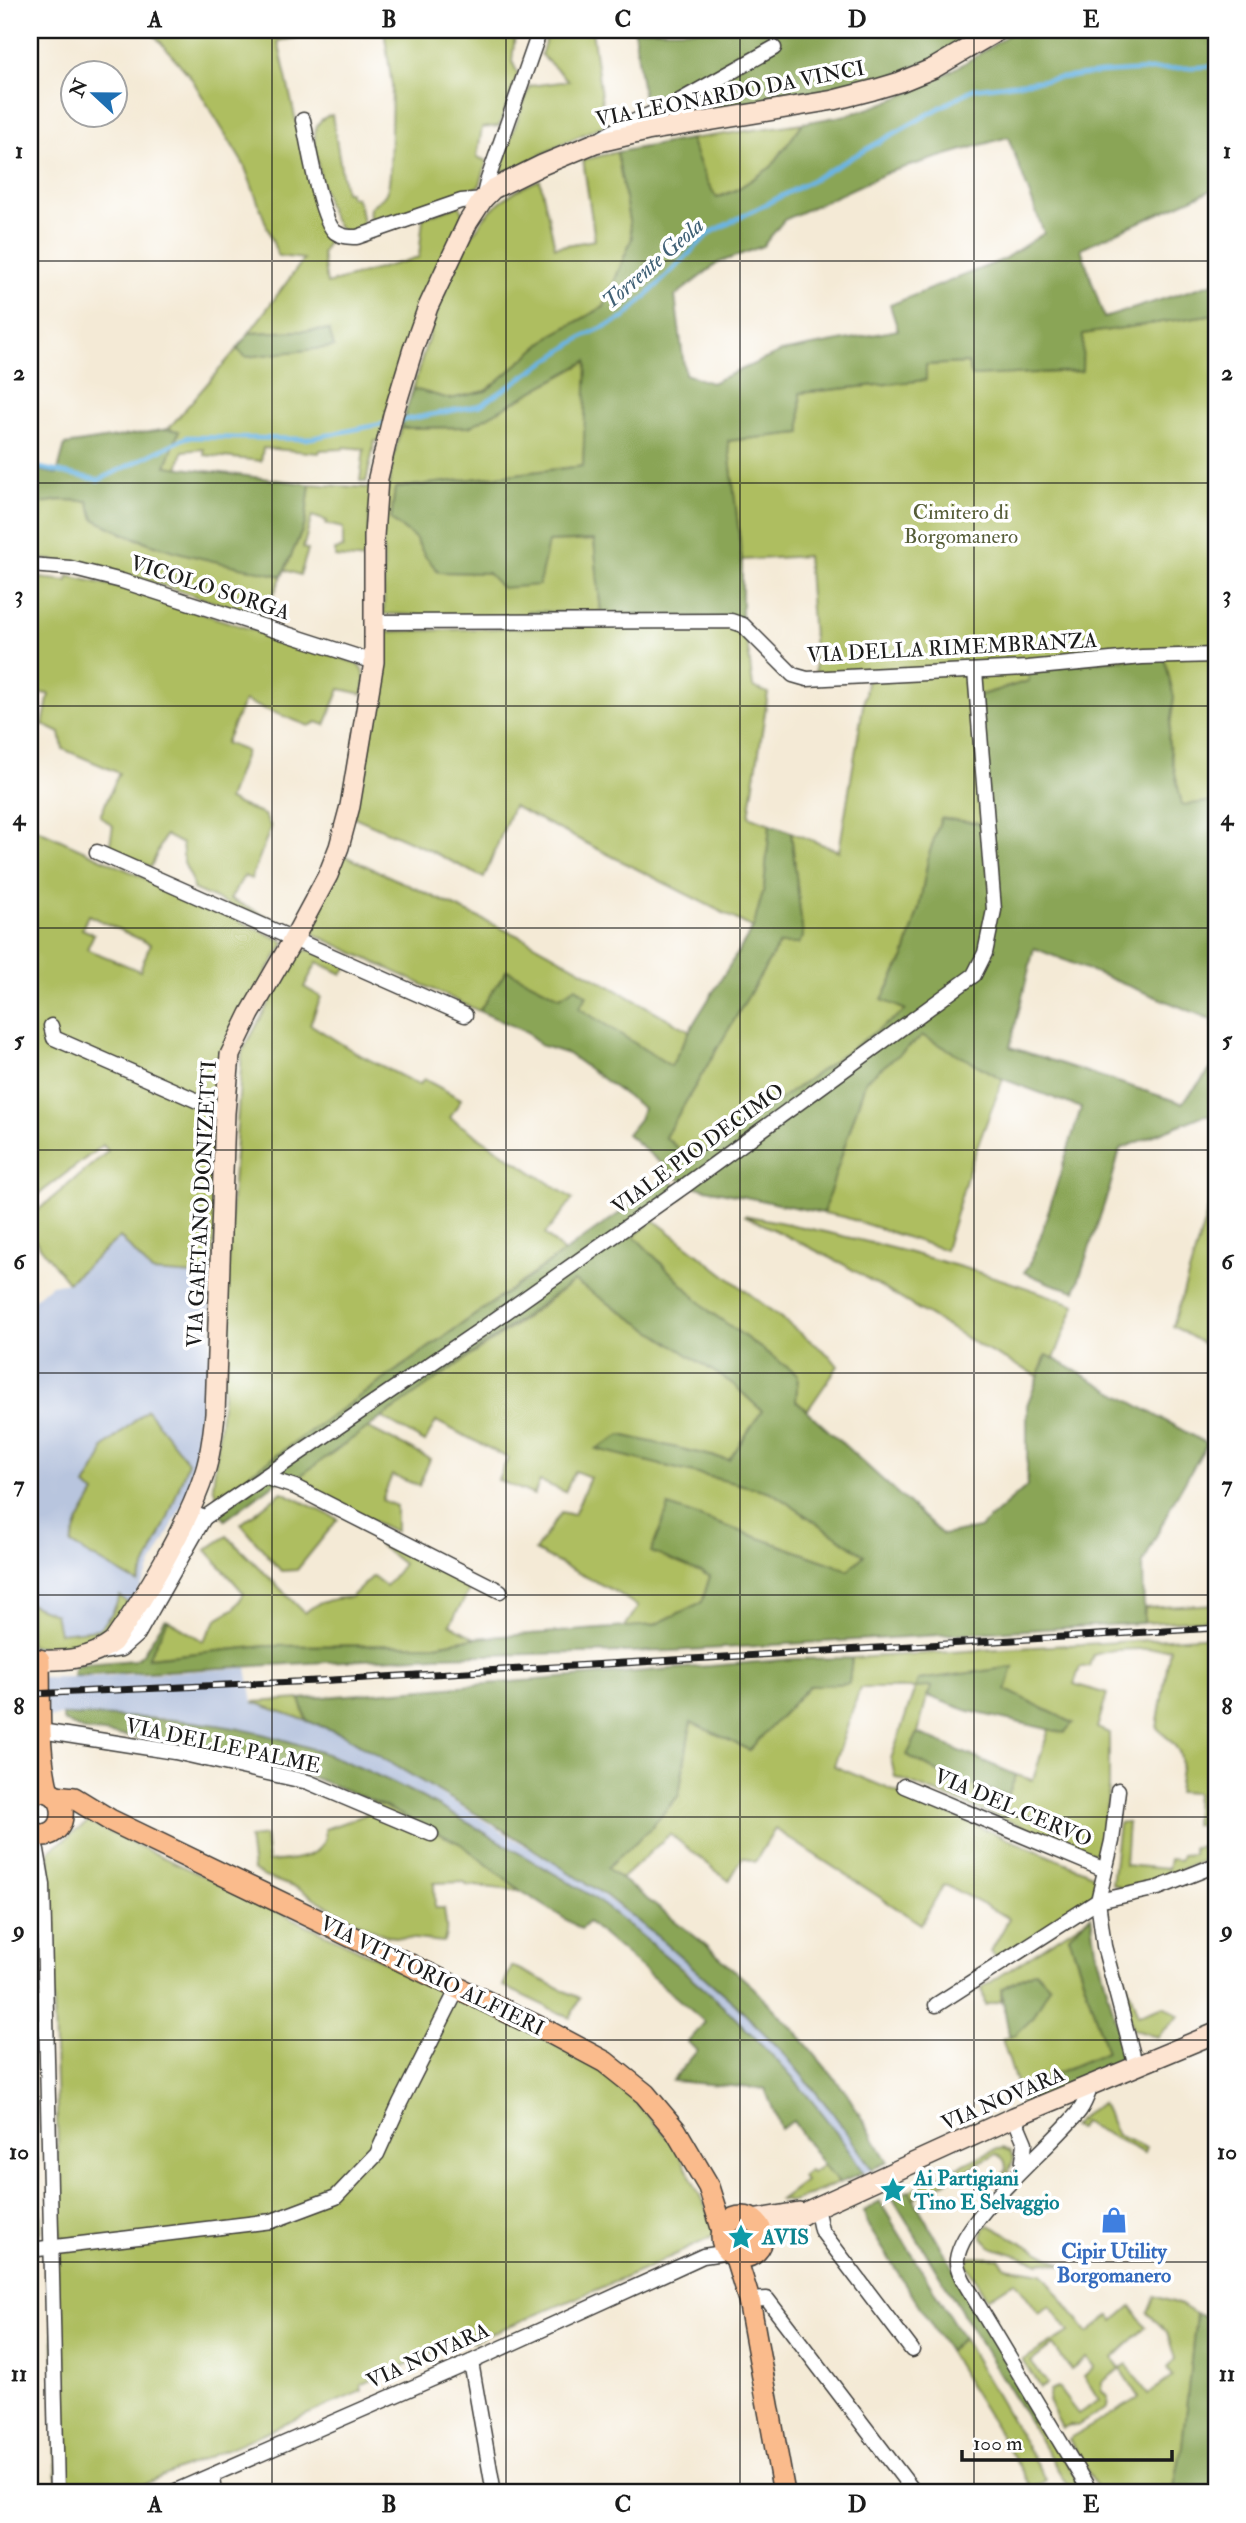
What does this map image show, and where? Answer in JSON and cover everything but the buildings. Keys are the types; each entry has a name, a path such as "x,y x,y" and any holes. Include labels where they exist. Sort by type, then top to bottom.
{"main road":[{"path":"34,1660 45,1794 63,1809 43,1830"},
{"path":"30,1781 41,1737"},
{"name":"VIA VITTORIO ALFIERI","path":"45,1794 74,1798 110,1820 547,2031 605,2062 645,2094 676,2131 709,2187 738,2245 760,2228 709,2187"},
{"path":"43,1830 81,1816 110,1820"},
{"path":"746,2218 730,2222 738,2245 749,2300 783,2493"}],"street":[{"path":"303,120 325,216 334,231 344,237 356,237 461,201 483,199 540,30"},
{"name":"VIA LEONARDO DA VINCI","path":"506,182 595,143 647,131 834,100 900,82 934,68 999,30"},
{"path":"595,143 617,128 676,103 774,48"},
{"name":"VIA GAETANO DONIZETTI","path":"34,1660 61,1661 100,1652 113,1642 196,1515 211,1448 215,1414 225,1113 233,1048 328,874 339,847 350,806 374,662 375,509 378,478 391,423 428,307 468,222 483,199 506,182"},
{"name":"VICOLO SORGA","path":"30,565 70,568 122,581 307,643 374,662"},
{"name":"VIA DELLA RIMEMBRANZA","path":"376,622 731,621 743,625 793,675 801,678 975,671 1142,657 1216,655"},
{"name":"VIALE PIO DECIMO","path":"196,1515 264,1478 486,1326 687,1185 974,975 985,953 994,911 975,671"},
{"path":"97,852 465,1015"},
{"path":"51,1026 54,1038 225,1113"},
{"path":"264,1478 295,1487 500,1591"},
{"name":"VIA DELLE PALME","path":"41,1737 175,1752 307,1782 430,1834"},
{"name":"VIA DEL CERVO","path":"904,1786 1105,1870"},
{"name":"VIA DEL CERVO","path":"1118,1790 1098,1901 1104,1946 1136,2067"},
{"path":"43,1830 37,1850 43,1885 57,2493"},
{"path":"936,2005 1098,1901 1158,1888 1216,1865"},
{"path":"30,2250 272,2221 336,2197 376,2154 458,1988"},
{"name":"VIA NOVARA","path":"171,2493 471,2362 703,2256 738,2245 1014,2117 1216,2033"},
{"path":"1091,2086 1082,2109 1044,2150 1022,2169 973,2227 962,2243 957,2258 957,2268 1091,2493"},
{"path":"1014,2117 1025,2143 1022,2169"},
{"path":"813,2209 821,2230 912,2350"},
{"name":"VIA NOVARA","path":"746,2218 813,2209"},
{"path":"749,2300 767,2299 915,2493"},
{"path":"471,2362 494,2493"},
{"path":"213,2476 215,2493"}],"shaded area":[{"path":"120,1237 210,1276 211,1448 113,1642 30,1659 30,1303 51,1285 69,1282"},
{"path":"247,1668 253,1702 342,1734 586,1883 663,1941 735,2004 782,2051 833,2113 872,2169 863,2173 848,2149 772,2055 686,1971 585,1892 416,1793 370,1772 217,1725 165,1718 64,1715 30,1722 30,1677 92,1677"}],"green space":[{"path":"150,30 344,30 278,41 316,210 328,242 322,253 327,284 419,257 423,218 459,205 464,213 380,441 375,441 366,482 360,481 364,449 344,447 320,450 319,453 263,448 261,461 204,455 204,449 183,451 178,468 166,466 179,431 168,429 237,349 246,357 334,347 329,330 249,333 304,259 278,256 244,165 190,76"},
{"path":"384,30 529,32 515,35 512,61 518,74 499,126 482,128 477,157 487,161 480,185 459,197 374,223 370,221 370,208 385,195 390,174 392,86"},
{"path":"549,30 592,30 605,125 509,171 499,169 530,86 569,81 541,55"},
{"path":"634,30 981,30 940,57 843,92 651,120 645,108"},
{"path":"1015,30 1216,30 1216,188 1081,248 1104,318 1216,282 1216,314 1083,334 1082,371 972,376 968,363 926,365 926,380 800,393 801,433 728,441 742,560 742,618 526,618 528,611 601,614 594,540 548,542 539,585 502,588 488,573 439,572 425,556 415,538 391,520 395,488 583,466 587,361 469,427 401,428 413,389 450,399 486,391 552,335 604,307 632,238 617,152 690,139 706,180 717,198 736,190 771,167 803,123 846,115 890,101 956,68","holes":["1008,137 1044,233 1002,260 890,305 898,330 781,352 711,383 685,374 675,296 718,263 763,246 784,220 889,172"]},
{"path":"332,115 345,192 356,198 360,206 364,229 356,231 342,230 336,224 326,200 319,170 316,130 322,119"},
{"path":"803,123 771,167 736,190 716,198 690,139"},
{"path":"617,152 632,238 604,307 552,335 486,391 450,399 413,389 450,279 471,237 489,212 509,195 540,180 555,247 595,240 583,160"},
{"name":"Cimitero di Borgomanero","path":"1216,314 1216,801 1182,806 1168,740 1174,697 1028,669 1029,681 977,696 988,824 941,819 929,854 919,908 904,957 882,999 907,1010 693,1161 665,1137 779,944 798,944 803,937 791,832 839,851 868,676 816,678 807,556 742,560 728,440 801,433 800,393 926,380 925,365 968,363 972,376 1082,371 1082,334"},
{"path":"329,330 334,347 246,357 237,349 249,333"},
{"path":"588,361 583,466 395,488 391,519 415,538 425,556 439,572 489,573 548,542 594,540 601,614 529,611 526,618 384,614 383,519 401,428 469,427"},
{"path":"168,429 179,431 166,466 310,484 305,524 282,576 186,554 139,539 94,519 88,501 60,500 30,505 30,468 57,474 65,445"},
{"path":"310,484 371,488 367,560 335,557 335,550 343,548 343,528 326,524 327,521 312,516 303,548 308,550 300,575 285,570 305,524"},
{"path":"60,500 88,501 122,534 174,551 282,576 263,618 119,573 30,558 30,505"},
{"path":"68,576 119,587 356,663 362,670 365,681 363,694 340,689 325,725 317,722 309,726 244,701 225,743 246,751 228,800 264,815 271,827 251,879 244,876 230,899 271,918 269,923 193,889 184,863 182,844 165,835 151,867 109,849 113,826 100,816 119,773 63,749 60,733 43,725 49,694 30,692 30,577 67,581"},
{"path":"731,621 743,625 753,687 768,693 749,816 770,824 764,888 753,928 513,806 484,878 354,817 382,632"},
{"path":"1164,656 1174,697 1168,740 1182,805 1216,801 1216,1117 1204,1115 1120,1149 1075,1291 1024,1272 1040,1238 1081,1108 1003,1079 923,1036 866,1080 823,1213 686,1185 627,1134 639,1119 643,1108 568,1054 540,1045 527,1032 479,1011 507,970 560,997 576,987 587,996 579,1008 671,1066 695,1021 753,928 764,888 770,824 791,832 803,937 798,944 779,944 665,1137 693,1161 906,1010 882,1000 904,957 919,908 929,854 941,818 987,824 977,696 1029,681 1028,668","holes":["1034,948 1213,1020 1213,1067 1182,1103 1010,1047"]},
{"path":"30,826 285,942 239,1017 210,1276 152,1272 120,1237 68,1282 30,1234 30,1217 108,1151 103,1145 30,1201","holes":["88,915 150,944 140,971 87,949 94,934 82,929"]},
{"path":"343,855 527,940 690,1031 671,1067 560,997 507,971 479,1011 307,931"},
{"path":"311,950 348,966 342,974 317,962 304,987 321,997 310,1024 356,1053 419,1085 424,1079 461,1099 450,1118 573,1199 545,1234 564,1252 224,1492 218,1500 213,1486 223,1395 229,1242 242,1052 298,951"},
{"path":"923,1035 1003,1079 970,1166 945,1250 844,1217 823,1213 866,1080"},
{"path":"668,1179 686,1194 634,1236 709,1311 798,1375 796,1401 943,1535 979,1528 1027,1486 1027,1405 1047,1355 1207,1444 1173,1502 1143,1563 1144,1623 672,1651 437,1656 73,1676 75,1665 135,1660 142,1655 165,1619 168,1620 148,1658 266,1646 435,1645 475,1638 654,1625 702,1602 710,1576 651,1552 669,1506 849,1570 864,1555 771,1492 596,1449 621,1435 729,1460 762,1411 733,1384 574,1281 293,1481 282,1478 225,1520 220,1513 218,1503 224,1492"},
{"path":"1216,1183 1216,1351 1173,1326"},
{"path":"744,1215 911,1253 994,1277 1075,1305 1054,1359 1046,1355 1038,1376 990,1352 841,1263"},
{"path":"654,1220 830,1356 838,1366 807,1411 796,1401 798,1375 709,1311 633,1236"},
{"path":"574,1281 733,1384 762,1411 729,1460 621,1435 597,1449 771,1492 865,1555 849,1570 669,1506 710,1576 702,1602 654,1625 624,1628 638,1607 618,1593 535,1551 561,1512 574,1515 590,1477 575,1471 565,1492 540,1481 534,1495 498,1480 508,1458 436,1421 425,1442 381,1417 517,1324"},
{"path":"147,1410 188,1462 167,1520 138,1583 71,1544 79,1521 95,1493 85,1486 102,1456 103,1448"},
{"path":"367,1427 430,1459 419,1486 392,1475 382,1500 396,1506 396,1532 309,1491 309,1482 293,1481"},
{"path":"282,1492 338,1519 297,1570 281,1571 241,1524"},
{"path":"227,1536 305,1613 326,1601 351,1597 373,1576 386,1586 403,1564 379,1545 383,1541 472,1586 450,1624 475,1638 435,1645 266,1646 147,1658 168,1620 203,1641 218,1618 235,1608 244,1593 206,1550"},
{"path":"120,1596 128,1603 108,1637 72,1647 30,1646 30,1604 55,1614 59,1633 99,1629 112,1613"},
{"path":"1216,1604 1216,1619 1144,1623 1145,1608"},
{"path":"1216,1636 1216,1836 1215,1824 1194,1825 1196,1793 1178,1792 1181,1756 1174,1744 1157,1728 1170,1648 1113,1650 1093,1655 1089,1666 1080,1667 1074,1684 1107,1694 1097,1728 1109,1733 1109,1788 1100,1856 895,1777 891,1759 915,1688 860,1688 834,1766 1097,1876 1094,1899 998,1960 991,1951 1009,1919 1005,1916 944,1884 921,1924 775,1829 755,1862 743,1857 729,1881 670,1834 621,1879 606,1868 648,1831 679,1795 691,1721 749,1750 809,1686 849,1683 852,1658","holes":["1013,1667 1006,1690 1073,1723 1064,1732 1049,1729 1033,1780 1016,1775 1008,1795 908,1755 918,1733 927,1696 933,1687"]},
{"path":"852,1658 849,1683 809,1686 749,1750 691,1722 679,1795 648,1831 607,1868 706,1945 753,1987 796,2032 846,2092 888,2162 872,2169 833,2113 782,2051 735,2004 663,1941 606,1896 505,1831 342,1734 307,1721 300,1699 795,1659"},
{"path":"1013,1667 1006,1690 1073,1723 1064,1733 969,1711 927,1696 932,1687 915,1688 918,1680"},
{"path":"300,1699 307,1721 253,1702"},
{"path":"63,1715 186,1721 258,1733 292,1742 358,1767 452,1814 593,1897 704,1989 763,2046 818,2108 863,2173 839,2183 823,2165 793,2121 781,2129 765,2089 672,2081 697,2051 688,2042 705,2022 588,1922 581,1929 521,1891 461,1844 373,1801 312,1777 257,1760 166,1742 82,1730 63,1721"},
{"path":"918,1733 1016,1775 1008,1795 951,1779 907,1755"},
{"path":"373,1801 461,1844 521,1891 466,1885 465,1882 434,1883 435,1908 444,1908 446,1930 443,1942 387,1936 343,1915 297,1888 253,1870 249,1838 265,1836 268,1862 296,1859 314,1853 320,1847 325,1829 365,1815"},
{"path":"88,1822 445,1990 460,2001 544,2038 618,2082 676,2147 715,2226 712,2237 643,2270 471,2342 468,2336 361,2385 362,2391 124,2493 57,2493 52,2251 61,2249 49,1851"},
{"path":"1128,1822 1125,1865 1168,1869 1170,1859 1180,1860 1182,1855 1193,1854 1193,1847 1216,1846 1216,1856 1127,1890 1112,1884 1119,1823"},
{"path":"1091,1916 1069,1936 1107,2052 1018,2089 1002,2039 1016,2035 1001,1989 1001,2001 985,2005 982,1988"},
{"path":"1091,1916 1096,1948 1127,2063 1022,2105 1018,2089 1107,2052 1069,1935"},
{"path":"1118,1958 1138,2015 1164,2006 1179,2016 1157,2037 1132,2029 1114,1959"},
{"path":"512,1966 580,1998 570,2018 503,1986"},
{"path":"1035,1971 1050,1986 1033,2018 1015,2035 1009,2035 1001,1989"},
{"path":"1102,2103 1117,2135 1146,2148 1144,2153 1083,2122 1079,2129 1072,2127 1087,2112"},
{"path":"1002,2148 1010,2151 1014,2158 1007,2177 1000,2186 996,2179 1006,2171 1006,2165 1002,2158 995,2154 913,2199 909,2191"},
{"path":"37,2157 41,2231 30,2238 30,2159"},
{"path":"823,2165 839,2183 792,2202 780,2200 805,2181 802,2176 809,2170 811,2173"},
{"path":"909,2191 1040,2418 1029,2422 892,2197"},
{"path":"880,2202 963,2338 948,2351 867,2224 864,2211"},
{"path":"989,2225 1066,2266 1042,2261 1040,2263 991,2247 982,2237 984,2228"},
{"path":"971,2257 999,2258 1005,2267 1042,2273 1088,2333 1110,2316 1114,2321 1131,2306 1146,2327 1113,2358 1120,2369 1102,2382 1101,2389 1108,2397 1107,2407 1077,2426 1062,2428 1048,2401 1050,2391 1058,2388 1078,2414 1099,2400 1084,2376 1094,2367 1087,2358 1071,2370 1053,2345 1031,2362 1048,2384 1040,2388 1023,2360 1069,2332 1050,2306 1039,2313 1015,2281 987,2299 966,2263"},
{"path":"1155,2296 1181,2305 1196,2314 1182,2446 1173,2493 1100,2493 1069,2439 1139,2398 1120,2369 1127,2365 1148,2394 1172,2377 1167,2368 1175,2359 1167,2332 1148,2313"},
{"path":"1196,2314 1216,2320 1216,2493 1173,2493 1182,2446"},
{"path":"963,2338 1046,2480 1033,2489 948,2351"},
{"path":"1040,2418 1085,2493 1072,2493 1029,2422"}],"waterway":[{"name":"Torrente Geola","path":"399,421 481,405 584,336 624,318 710,233 803,185 973,89 1100,73 1216,66"},
{"name":"Torrente Geola","path":"30,466 99,480 187,437 307,439 387,423"}],"railway":[{"path":"30,1694 316,1681 1216,1628"}],"place":[{"name":"Ai Partigiani Tino E Selvaggio","path":"893,2190"},
{"name":"Cipir Utility Borgomanero","path":"1114,2220"},
{"name":"AVIS","path":"741,2237"}]}
